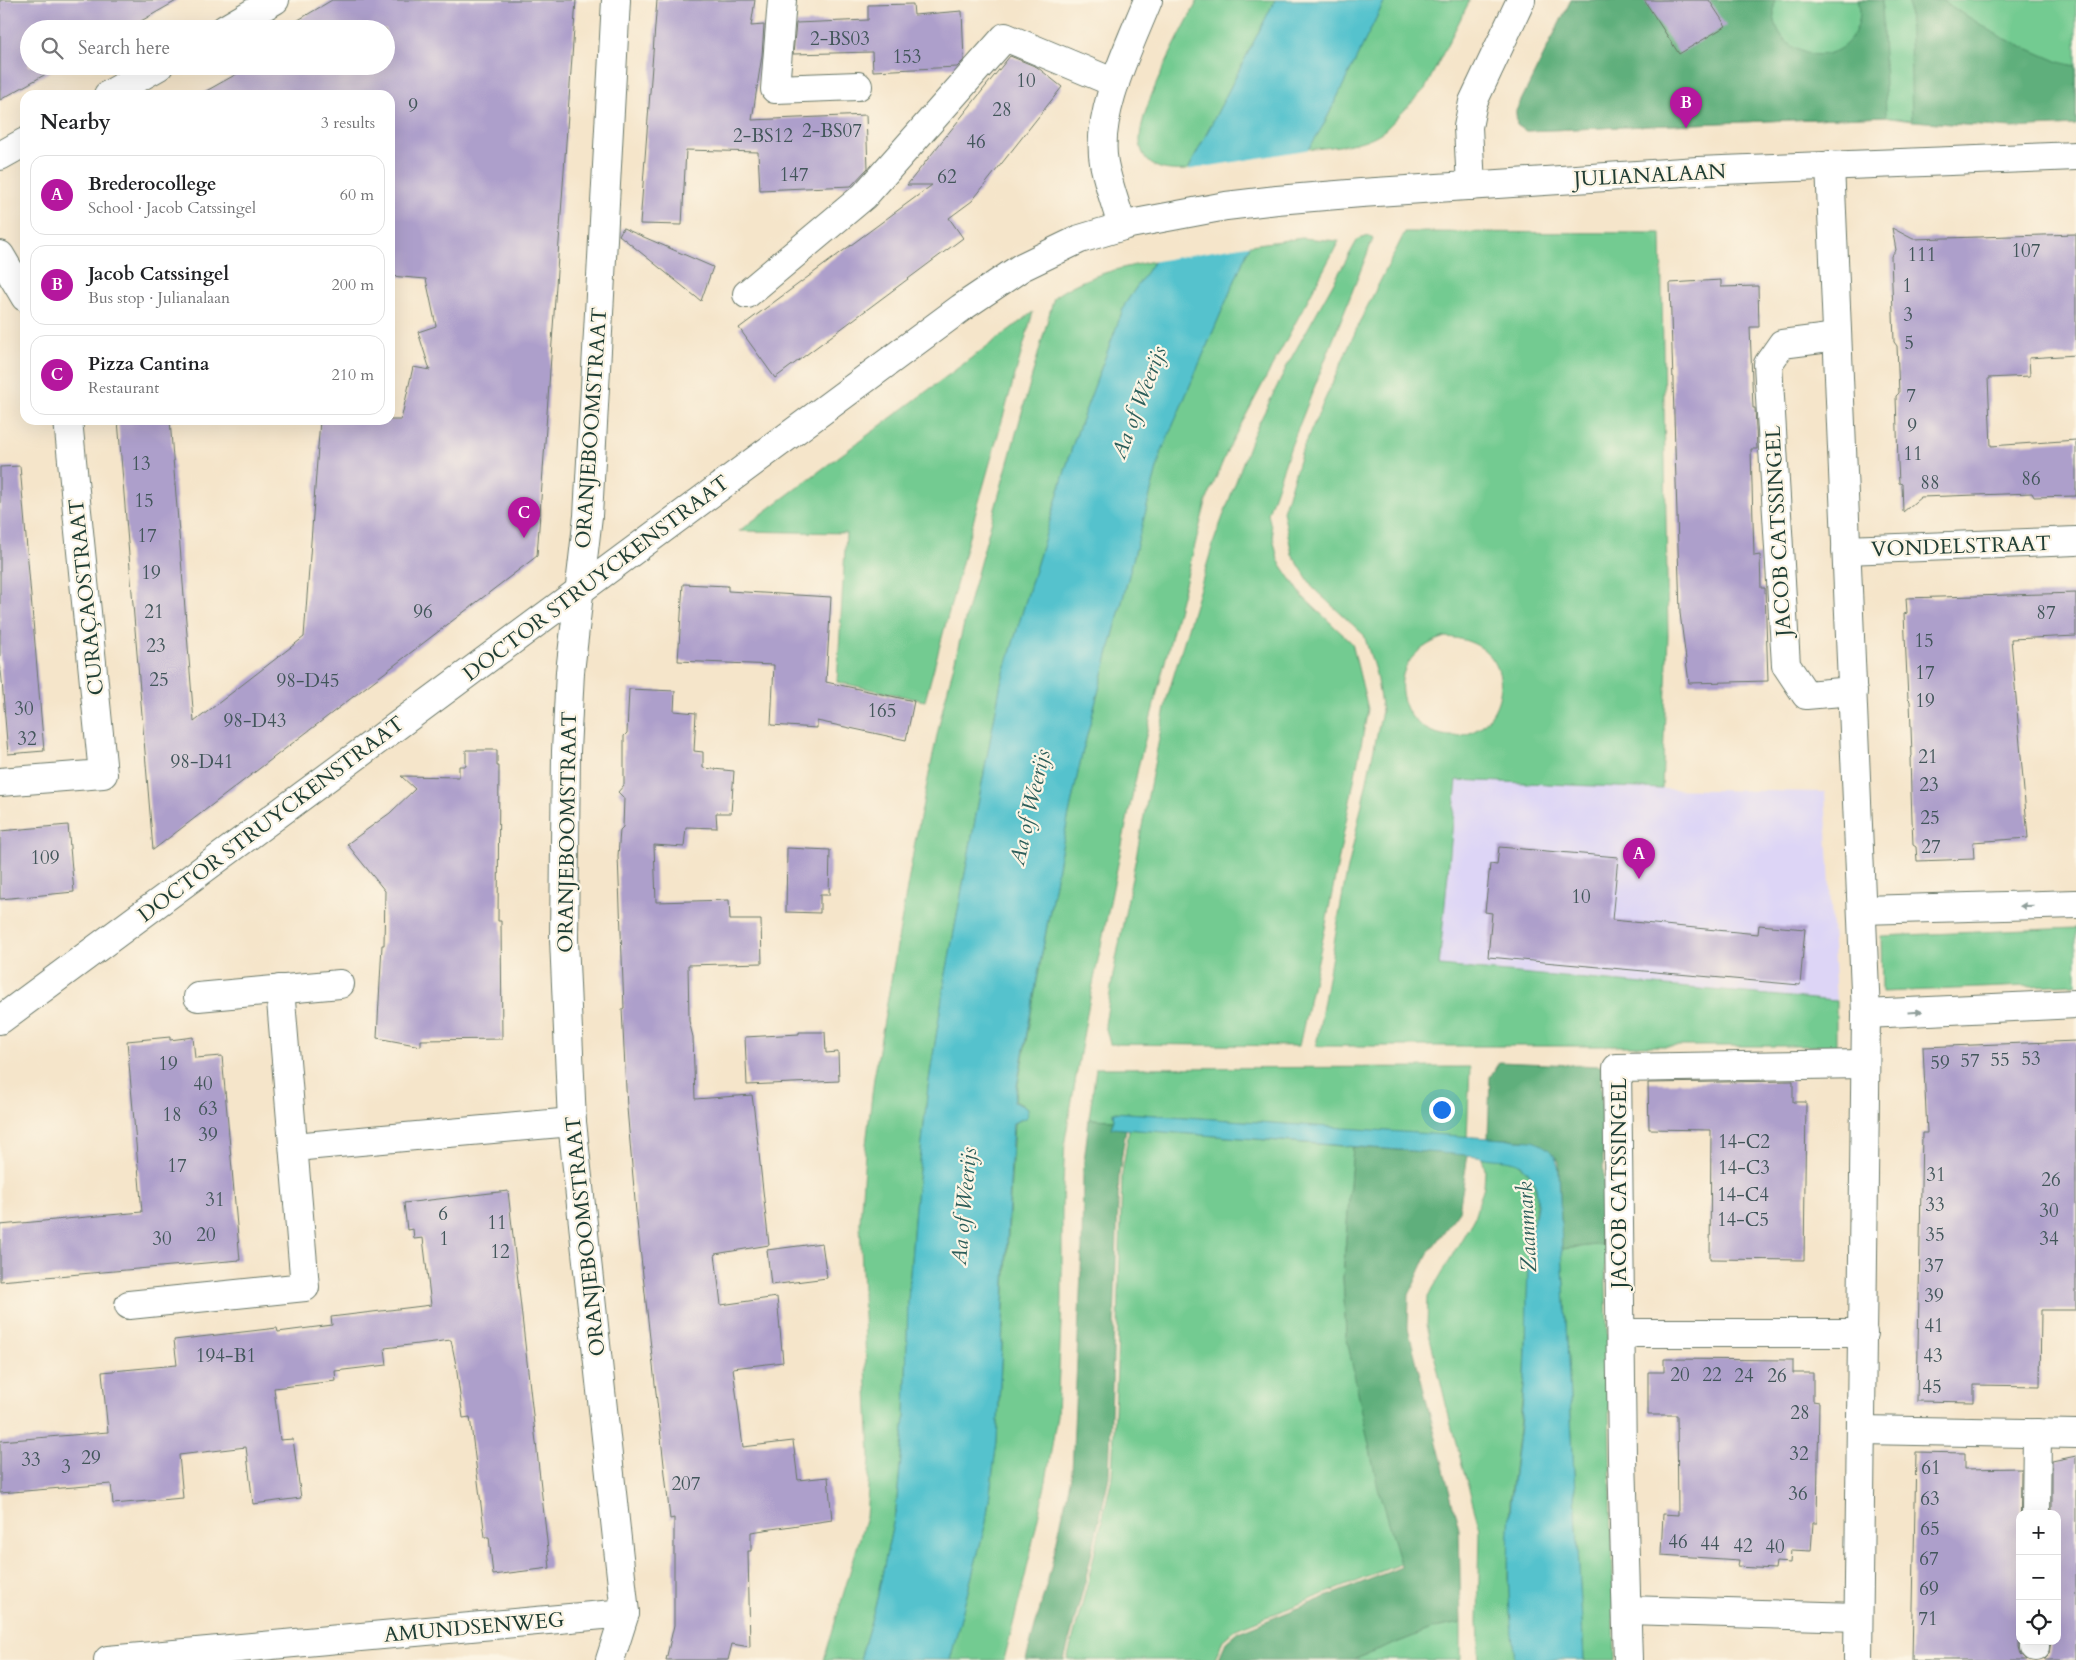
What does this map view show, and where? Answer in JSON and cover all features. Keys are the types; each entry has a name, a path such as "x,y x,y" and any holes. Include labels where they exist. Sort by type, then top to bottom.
{"street":[{"path":"241,20 275,0"},
{"name":"ORANJEBOOMSTRAAT","path":"610,1660 625,1613 572,1122 564,939 564,809 570,672 588,516 616,0"},
{"path":"782,0 775,89 858,86"},
{"path":"1110,229 1115,198 1104,162 1103,142 1106,116 1115,83 1148,0"},
{"path":"1471,186 1468,127 1473,102 1521,0"},
{"path":"747,294 864,196 1005,37 1115,83"},
{"path":"117,90 143,75"},
{"path":"0,156 20,145"},
{"name":"JULIANALAAN","path":"1226,206 1361,193 1698,171 2076,156"},
{"path":"1830,165 1866,1014 1858,1660"},
{"name":"DOCTOR STRUYCKENSTRAAT","path":"0,1020 1010,274 1044,255 1110,229 1226,206"},
{"path":"0,255 20,288"},
{"name":"JACOB CATSSINGEL","path":"1837,337 1782,344 1768,364 1786,665 1806,695 1853,691"},
{"name":"CURAÇAOSTRAAT","path":"0,782 103,774 68,425"},
{"name":"VONDELSTRAAT","path":"1846,550 2076,541"},
{"path":"1862,910 2076,904"},
{"path":"198,997 340,984"},
{"path":"129,1304 305,1287 280,989"},
{"path":"1866,1014 2076,1004"},
{"name":"JACOB CATSSINGEL","path":"1628,1660 1617,1068 1864,1064"},
{"path":"294,1147 572,1122"},
{"path":"1621,1333 1862,1333"},
{"path":"1861,1430 2076,1434"},
{"path":"2036,1510 2037,1433"},
{"path":"1627,1610 1858,1617"},
{"name":"AMUNDSENWEG","path":"108,1660 625,1613"}],"shaded area":[{"path":"1457,780 1662,789 1825,792 1836,1001 1438,966"}],"green space":[{"path":"1198,0 1275,0 1188,170 1167,170 1154,165 1144,156 1140,135 1144,117 1160,74"},
{"path":"1385,0 1470,0 1425,89 1386,129 1378,135 1359,142 1308,150 1324,124"},
{"path":"1571,0 2076,0 2076,125 1980,126 1885,116 1526,131 1517,125 1516,111"},
{"path":"1571,0 1775,0 1775,19 1780,34 1791,45 1805,53 1820,55 1835,51 1848,42 1858,24 1860,10 1858,0 1882,0 1886,116 1526,131 1517,125 1516,111"},
{"path":"1909,0 1941,0 2001,37 2059,62 2076,66 2076,125 2012,128 1912,121"},
{"path":"1405,232 1661,233 1668,635 1662,789 1457,780 1439,966 1836,1001 1836,1046 1316,1046 1344,887 1382,711 1376,674 1364,635 1314,589 1292,554 1283,511 1303,448 1362,317","holes":["1445,637 1473,643 1491,657 1500,675 1500,694 1493,713 1480,728 1461,735 1439,734 1429,731 1416,722 1407,709 1403,696 1403,674 1414,655 1433,642"]},
{"path":"1369,236 1373,239 1291,446 1268,513 1278,560 1303,597 1352,643 1368,709 1325,929 1299,1046 1110,1044 1105,1025 1113,975 1167,698 1214,541 1253,435 1289,362 1358,239"},
{"path":"1302,238 1339,241 1228,449 1206,502 1139,763 1088,1008 1065,1140 1062,1206 1062,1301 1057,1415 1046,1481 1025,1577 1004,1660 950,1660 986,1522 997,1441 1014,1123 1027,1117 1028,1108 1015,1101 1060,856 1082,754 1161,453 1250,245"},
{"path":"1154,261 1125,304 1074,441 1001,683 946,974 928,1087 915,1207 908,1301 905,1418 896,1509 877,1599 860,1660 824,1660 866,1517 870,1458 860,1222 865,1153 874,1078 915,842 941,716 973,588 1054,297 1089,278"},
{"path":"1033,312 970,533 925,701 837,682 846,533 739,531"},
{"path":"2076,928 2076,984 1882,992 1881,936"},
{"path":"1499,1062 1601,1066 1605,1244 1562,1249 1559,1162 1545,1148 1536,1144 1527,1141 1488,1138 1490,1077"},
{"path":"1470,1067 1467,1137 1113,1112 1114,1120 1089,1119 1096,1068"},
{"path":"1089,1119 1114,1120 1111,1128 1126,1129 1119,1173 1109,1477 1085,1582 1064,1660 1026,1660 1050,1572 1072,1472 1082,1249 1083,1170"},
{"path":"1129,1129 1353,1147 1343,1277 1346,1335 1400,1564 1236,1629 1223,1640 1214,1660 1067,1660 1088,1582 1112,1477 1122,1174"},
{"path":"1353,1147 1468,1155 1459,1211 1427,1255 1409,1295 1408,1328 1459,1529 1461,1623 1434,1628 1353,1660 1218,1660 1226,1642 1238,1632 1401,1567 1378,1488 1346,1335 1343,1277"},
{"path":"1482,1157 1507,1159 1518,1163 1528,1172 1534,1183 1537,1195 1528,1270 1525,1377 1510,1503 1508,1578 1515,1660 1480,1660 1478,1622 1480,1529 1451,1425 1427,1325 1428,1297 1474,1218 1484,1186 1485,1170"},
{"path":"1605,1244 1615,1660 1584,1660 1562,1249"},
{"path":"1461,1623 1461,1660 1353,1660 1434,1628"}],"water":[{"name":"Aa of Weerijs","path":"1275,0 1385,0 1324,124 1250,245 1161,453 1082,754 1060,856 1014,1102 1028,1108 1027,1117 1013,1123 997,1441 986,1522 950,1660 860,1660 877,1599 896,1509 905,1418 908,1301 915,1207 928,1087 946,974 1001,683 1074,441 1125,304 1154,261 1188,170"},
{"path":"1113,1112 1532,1141 1552,1152 1557,1162 1559,1173 1584,1660 1515,1660 1508,1581 1509,1521 1525,1376 1528,1270 1537,1201 1536,1187 1528,1171 1516,1162 1478,1156 1111,1128 1114,1120"}],"pier":[{"path":"1311,149 1253,244 1151,262 1186,170"}],"building":[{"path":"0,0 178,0 143,20 20,20 20,75 44,75 0,100"},
{"path":"332,0 576,0 537,556 153,850 118,425 170,425 194,722 304,637 320,425 395,425 395,420 401,420 413,367 430,370 418,332 436,326 426,279 395,276 395,90 208,90 235,75 395,75 395,20 298,20"},
{"path":"657,0 755,0 751,26 764,25 762,55 752,120 866,115 868,168 851,186 760,190 758,152 686,150 682,225 640,224"},
{"path":"1644,0 1709,0 1726,26 1679,54"},
{"path":"913,4 914,15 962,11 964,60 957,67 873,71 872,52 793,54 796,23 868,20 868,5"},
{"path":"1010,56 1037,67 1062,87 972,201 949,218 963,238 775,378 739,328 932,185 907,185"},
{"path":"623,228 713,267 701,301 619,235"},
{"path":"1892,228 1913,239 2076,234 2076,355 2029,358 2030,376 1988,378 1991,446 2076,440 2076,496 2034,497 2032,493 1921,497 1903,512 1902,484 1899,483 1898,463 1896,396 1899,393 1897,346 1894,342 1891,256 1896,250"},
{"path":"1721,280 1721,287 1758,286 1759,327 1750,327 1753,408 1755,408 1757,449 1751,449 1754,556 1760,555 1761,588 1765,588 1768,681 1689,683 1680,613 1670,283"},
{"path":"20,466 44,751 8,754 0,657 0,467"},
{"path":"683,584 728,586 728,591 831,597 826,682 914,701 906,740 817,721 817,728 771,725 774,665 678,661"},
{"path":"2076,593 2076,636 2011,639 2028,838 1973,842 1974,859 1917,861 1916,847 1913,845 1910,701 1908,699 1904,614 1907,613 1906,598"},
{"path":"629,689 675,691 674,711 696,713 694,751 703,752 703,768 734,771 731,813 716,813 717,828 686,827 684,847 654,845 656,902 729,900 730,920 761,920 762,963 688,965 689,1021 693,1037 695,1099 752,1095 769,1245 715,1254 721,1305 777,1297 783,1362 733,1368 743,1447 793,1441 798,1480 828,1477 832,1520 751,1532 751,1551 748,1551 750,1647 732,1644 728,1660 666,1660 674,1625 674,1518 670,1519 636,1212 627,1108 622,1009 624,1008 618,856 620,830 623,827 624,798 618,792 624,785 624,736 627,733"},
{"path":"466,750 497,750 497,766 499,766 498,921 501,921 502,1039 421,1040 421,1046 377,1038 382,945 384,945 385,891 347,844 390,813 415,789 401,776 459,777 459,766 466,766"},
{"path":"68,825 74,892 0,899 0,831"},
{"path":"1499,847 1618,857 1612,920 1758,934 1759,925 1805,929 1800,985 1488,957 1492,913 1485,912 1490,864 1497,865"},
{"path":"787,848 830,850 829,895 820,895 820,913 786,912"},
{"path":"799,1032 825,1032 826,1053 838,1052 839,1081 747,1085 745,1037 799,1034"},
{"path":"170,1037 170,1040 193,1037 195,1058 222,1056 240,1260 0,1281 0,1225 142,1212 127,1041"},
{"path":"2076,1041 2076,1310 2041,1310 2040,1386 1974,1385 1974,1402 1917,1401 1922,1133 1927,1133 1923,1047"},
{"path":"1793,1081 1793,1102 1806,1102 1804,1260 1710,1259 1711,1130 1649,1129 1648,1083"},
{"path":"508,1191 550,1568 493,1575 489,1537 485,1537 470,1417 463,1418 451,1340 385,1348 387,1365 335,1371 336,1381 274,1388 280,1440 293,1439 301,1498 253,1504 246,1447 179,1455 183,1498 113,1504 111,1484 0,1493 0,1441 108,1432 102,1372 177,1365 174,1340 277,1328 278,1332 332,1325 331,1317 431,1305 423,1238 414,1239 413,1229 407,1230 404,1203"},
{"path":"822,1243 827,1278 771,1285 767,1250"},
{"path":"1664,1359 1793,1360 1793,1373 1813,1373 1813,1401 1819,1402 1817,1523 1813,1523 1811,1551 1791,1550 1790,1563 1776,1562 1775,1569 1738,1567 1739,1560 1661,1555 1663,1514 1678,1515 1677,1415 1648,1415 1648,1372 1664,1372"},
{"path":"1916,1452 1965,1453 1965,1469 2021,1468 2021,1510 2016,1510 2016,1645 2019,1645 2021,1654 2027,1660 1912,1660"},
{"path":"2076,1456 2076,1660 2043,1660 2049,1654 2050,1645 2061,1645 2061,1510 2052,1510 2052,1461"}],"place":[{"name":"Jacob Catssingel","path":"1686,128"},
{"name":"Pizza Cantina","path":"524,538"},
{"name":"Brederocollege","path":"1639,879"}],"water label":[{"name":"Zaanmark","path":"1526,1227"}]}
